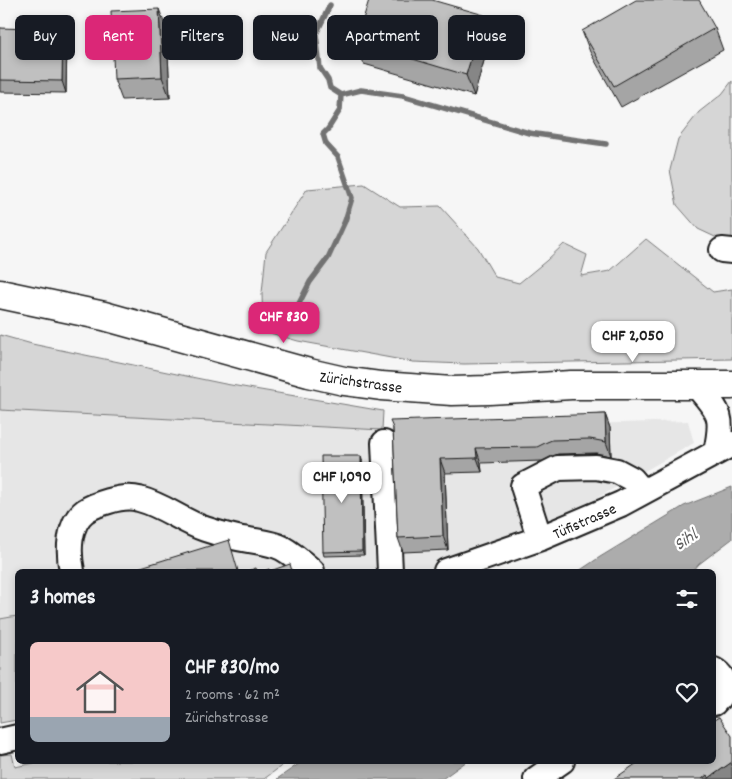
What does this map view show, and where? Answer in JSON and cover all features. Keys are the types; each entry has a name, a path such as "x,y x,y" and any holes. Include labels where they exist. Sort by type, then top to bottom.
{"main road":[{"name":"Zürichstrasse","path":"0,294 104,316 309,373 381,386 452,391 609,384 732,384"}],"street":[{"name":"Tüfistrasse","path":"452,569 624,509 643,492 724,448 719,437 720,422 718,414 696,385"},
{"path":"384,443 390,569"},
{"path":"541,538 523,486 558,468 596,467 616,471 632,479 643,492"},
{"path":"72,569 70,543 78,519 85,511 119,498 140,499 170,511 202,528 281,548 290,552 310,569"},
{"path":"716,671 723,679 723,688 721,696 716,702"},
{"path":"0,741 15,738"},
{"path":"536,779 558,764"}],"shaded area":[{"path":"732,81 732,236 730,244 698,229 677,205 670,170 678,139 699,112 722,94"},
{"path":"364,184 400,207 440,206 478,248 495,277 519,283 564,244 587,255 581,276 610,271 646,239 713,292 732,289 732,359 464,364 413,362 298,341 263,331 262,293 266,252 307,189"},
{"path":"0,335 32,344 225,384 383,411 382,430 0,410"},
{"path":"0,410 382,430 688,421 694,443 560,519 447,569 15,569 15,616 0,619"},
{"path":"15,616 15,720 0,723 0,619"},
{"path":"12,754 15,767 30,764 284,764 264,779 0,779 0,755"}],"water":[{"name":"Sihl","path":"732,487 732,539 695,569 582,569 600,557 684,506"},
{"path":"299,764 463,764 442,779 277,779"}],"building":[{"path":"369,0 432,0 484,15 448,15 448,60 470,60 466,75 416,60 438,60 438,15 364,15"},
{"path":"636,0 699,0 715,28 614,86 582,31"},
{"path":"159,9 162,77 114,79 113,60 152,60 152,15 111,15 111,11"},
{"path":"0,28 15,28 15,60 62,60 62,81 0,80"},
{"path":"605,414 606,442 590,439 552,440 537,447 476,448 477,458 440,459 443,536 398,538 393,428 390,421"},
{"path":"321,456 361,456 362,551 323,552"},
{"path":"229,540 237,569 135,569"},
{"path":"290,564 291,569 276,569"},
{"path":"719,717 732,736 732,762 709,778 707,775 702,779 614,779 636,764 716,764 716,719"}],"waterway":[{"path":"286,329 310,282 328,258 345,221 352,198 338,157 326,144 323,134 340,110 341,95 330,88 328,80 320,68 316,34 330,5"},
{"path":"341,95 361,90 403,96 529,133 606,144"}]}
